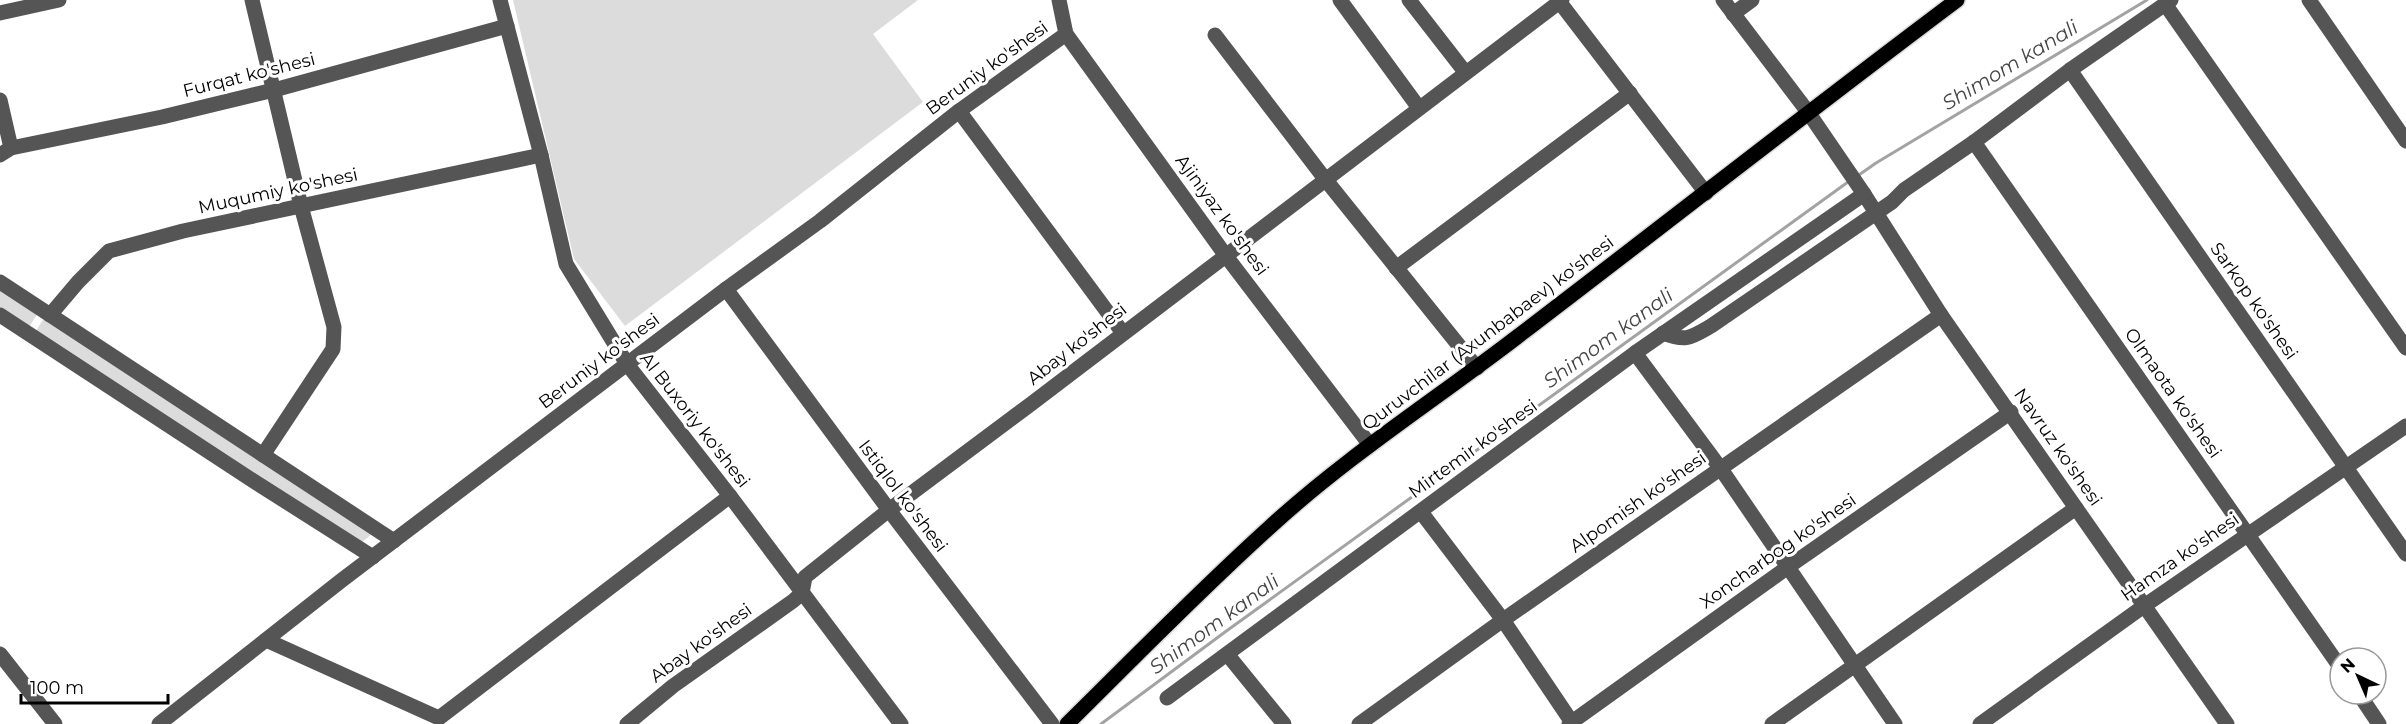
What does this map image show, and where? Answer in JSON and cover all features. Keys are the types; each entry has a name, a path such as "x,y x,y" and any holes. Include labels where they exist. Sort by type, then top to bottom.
{"main road":[{"name":"Quruvchilar (Axunbabaev) ko'shesi","path":"1067,724 1271,526 1370,445 1477,368 1957,0"}],"street":[{"path":"0,13 58,0"},
{"path":"252,0 301,206 334,327 333,349 263,455"},
{"name":"Al Buxoriy ko'shesi","path":"500,0 541,155 566,264 627,364 902,724"},
{"name":"Ajiniyaz ko'shesi","path":"1059,0 1066,34 1226,256 1370,445"},
{"path":"1340,0 1419,108"},
{"path":"1409,0 1466,72"},
{"path":"1560,0 1706,193"},
{"name":"Abay ko'shesi","path":"627,724 673,686 802,593 805,577 889,510 1560,0"},
{"path":"1724,0 1808,112"},
{"path":"1734,14 1752,0"},
{"path":"2309,0 2406,141"},
{"path":"1663,333 1681,339 1691,338 1876,213 2070,70 2168,2 2406,348"},
{"name":"Furqat ko'shesi","path":"5,151 274,90 507,26"},
{"name":"Beruniy ko'shesi","path":"164,723 373,557 820,221 959,111 1066,34"},
{"path":"1215,35 1325,179 1477,368"},
{"name":"Sarkop ko'shesi","path":"2070,70 2406,554"},
{"path":"1396,268 1630,93"},
{"path":"0,100 5,151"},
{"path":"959,111 1122,333"},
{"name":"Navruz ko'shesi","path":"1808,112 1863,192 1941,315 2227,724"},
{"name":"Olmaota ko'shesi","path":"1974,142 2328,650"},
{"name":"Muqumiy ko'shesi","path":"50,315 109,251 183,231 541,155"},
{"name":"Mirtemir ko'shesi","path":"1167,698 1635,353 1863,192"},
{"path":"0,282 394,541"},
{"name":"Istiqlol ko'shesi","path":"726,290 889,510 1052,724"},
{"path":"0,315 373,557"},
{"name":"Alpomish ko'shesi","path":"1359,724 1503,620 1941,315"},
{"path":"1635,353 1721,468 1895,724"},
{"name":"Xoncharbog ko'shesi","path":"1571,723 1788,567 2011,412"},
{"name":"Hamza ko'shesi","path":"1980,724 2248,533 2406,426"},
{"path":"266,640 439,718 730,496"},
{"path":"1772,724 2076,508"},
{"path":"1421,512 1503,620 1571,723"},
{"path":"0,654 55,724"},
{"path":"1227,654 1284,724"},
{"path":"2366,706 2379,724"}],"shaded area":[{"path":"513,0 918,0 873,34 923,102 625,326 574,259"},
{"path":"0,288 38,313 29,327 0,308"},
{"path":"44,318 372,534 361,543 36,331"}],"waterway":[{"name":"Shimom kanali","path":"1856,177 2147,0"},
{"name":"Shimom kanali","path":"1101,724 1848,182"}]}
